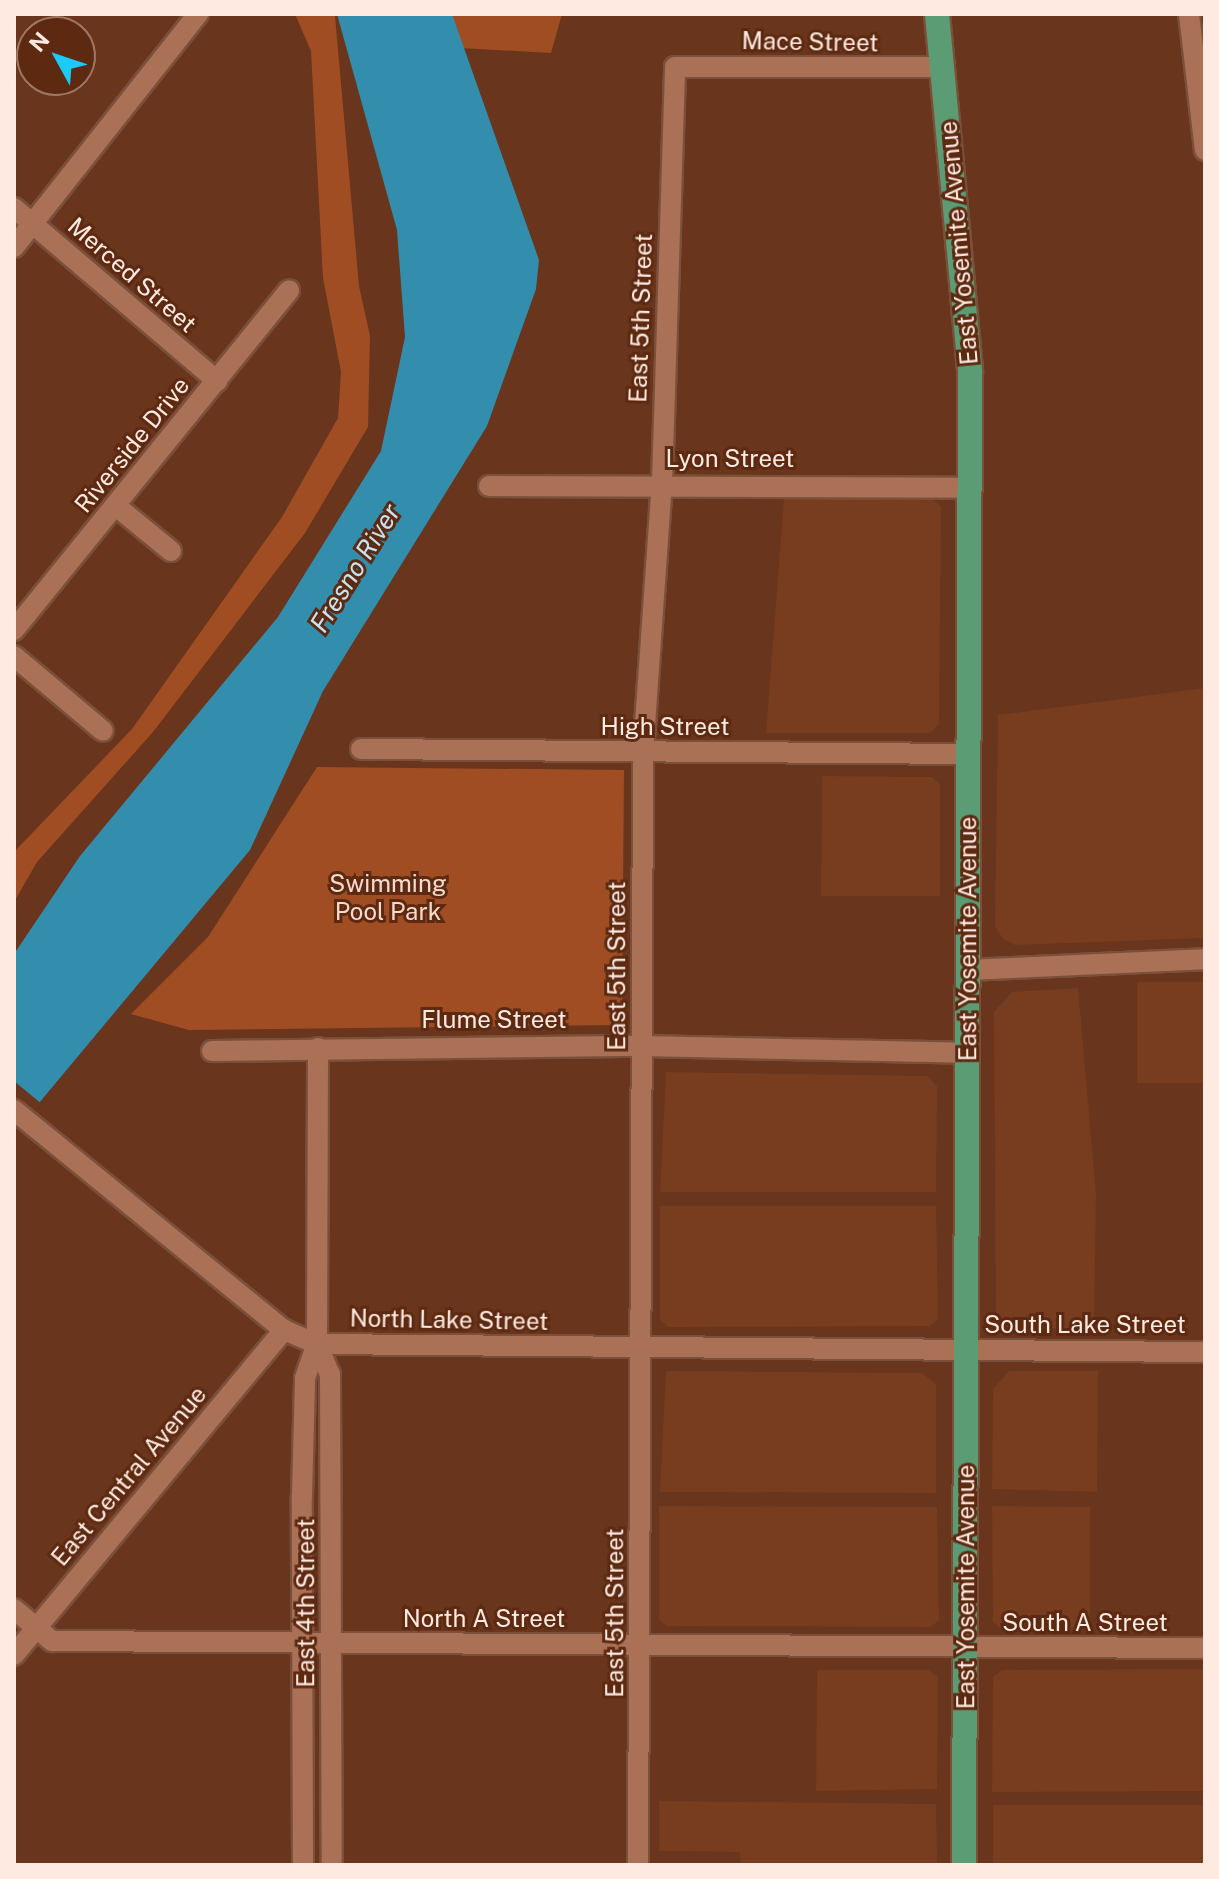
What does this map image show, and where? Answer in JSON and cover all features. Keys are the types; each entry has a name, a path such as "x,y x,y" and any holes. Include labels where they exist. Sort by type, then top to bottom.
{"main road":[{"name":"East Yosemite Avenue","path":"937,14 967,294 970,488 964,1865"}],"street":[{"path":"14,247 198,14"},
{"path":"1189,14 1205,150"},
{"name":"Mace Street","path":"675,67 944,67"},
{"name":"East 5th Street","path":"638,1865 642,1644 643,753 662,484 675,67"},
{"name":"Merced Street","path":"14,208 217,381"},
{"name":"Riverside Drive","path":"14,630 289,291"},
{"name":"Lyon Street","path":"489,486 662,484 970,488"},
{"path":"116,506 171,551"},
{"path":"14,656 103,731"},
{"name":"High Street","path":"361,749 969,754"},
{"path":"967,970 1205,959"},
{"name":"Flume Street","path":"212,1051 643,1046 967,1053"},
{"name":"East 4th Street","path":"303,1865 305,1378 317,1344 318,1048"},
{"name":"North Lake Street","path":"14,1110 284,1330 317,1344 965,1351"},
{"name":"East Central Avenue","path":"14,1655 284,1330"},
{"name":"East 4th Street","path":"317,1344 330,1374 332,1865"},
{"name":"South Lake Street","path":"965,1351 1205,1352"},
{"name":"North A Street","path":"14,1609 52,1641 306,1646 642,1644 966,1649"},
{"name":"South A Street","path":"966,1649 1205,1648"}],"shaded area":[{"path":"784,499 932,499 941,506 939,724 931,733 766,733"},
{"path":"1205,688 1205,938 1015,945 1003,939 995,926 998,715"},
{"path":"822,776 932,777 940,784 940,896 821,896"},
{"path":"1137,982 1205,982 1205,1083 1137,1083"},
{"path":"1078,988 1096,1194 1094,1329 1006,1327 996,1317 994,1012 1012,992"},
{"path":"666,1072 927,1076 937,1086 936,1192 660,1192"},
{"path":"660,1206 936,1206 938,1320 930,1326 668,1327 660,1320"},
{"path":"666,1371 922,1373 936,1384 936,1493 660,1492"},
{"path":"1009,1371 1098,1371 1097,1492 992,1489 993,1389"},
{"path":"659,1506 937,1507 939,1620 931,1627 667,1626 659,1620"},
{"path":"992,1506 1090,1507 1090,1628 1000,1628 993,1622"},
{"path":"1205,1669 1205,1791 992,1792 993,1677 1002,1670"},
{"path":"817,1670 928,1670 938,1677 937,1789 816,1791"},
{"path":"659,1801 936,1804 937,1865 741,1865 740,1852 659,1851"},
{"path":"993,1805 1205,1805 1205,1865 993,1865"}],"green space":[{"path":"295,14 335,16 359,286 370,336 368,427 305,533 153,732 37,862 14,902 14,852 132,729 282,517 338,418 341,372 323,278 311,51"},
{"path":"342,14 562,14 551,53 352,42"},
{"name":"Swimming Pool Park","path":"317,767 624,770 622,1025 189,1030 131,1014 208,937"}],"water":[{"name":"Fresno River","path":"337,14 452,14 539,260 536,289 487,426 323,691 250,850 14,1133 14,954 80,856 278,617 381,451 405,337 397,230"}],"pier":[{"path":"14,1081 43,1105 14,1137"}]}
